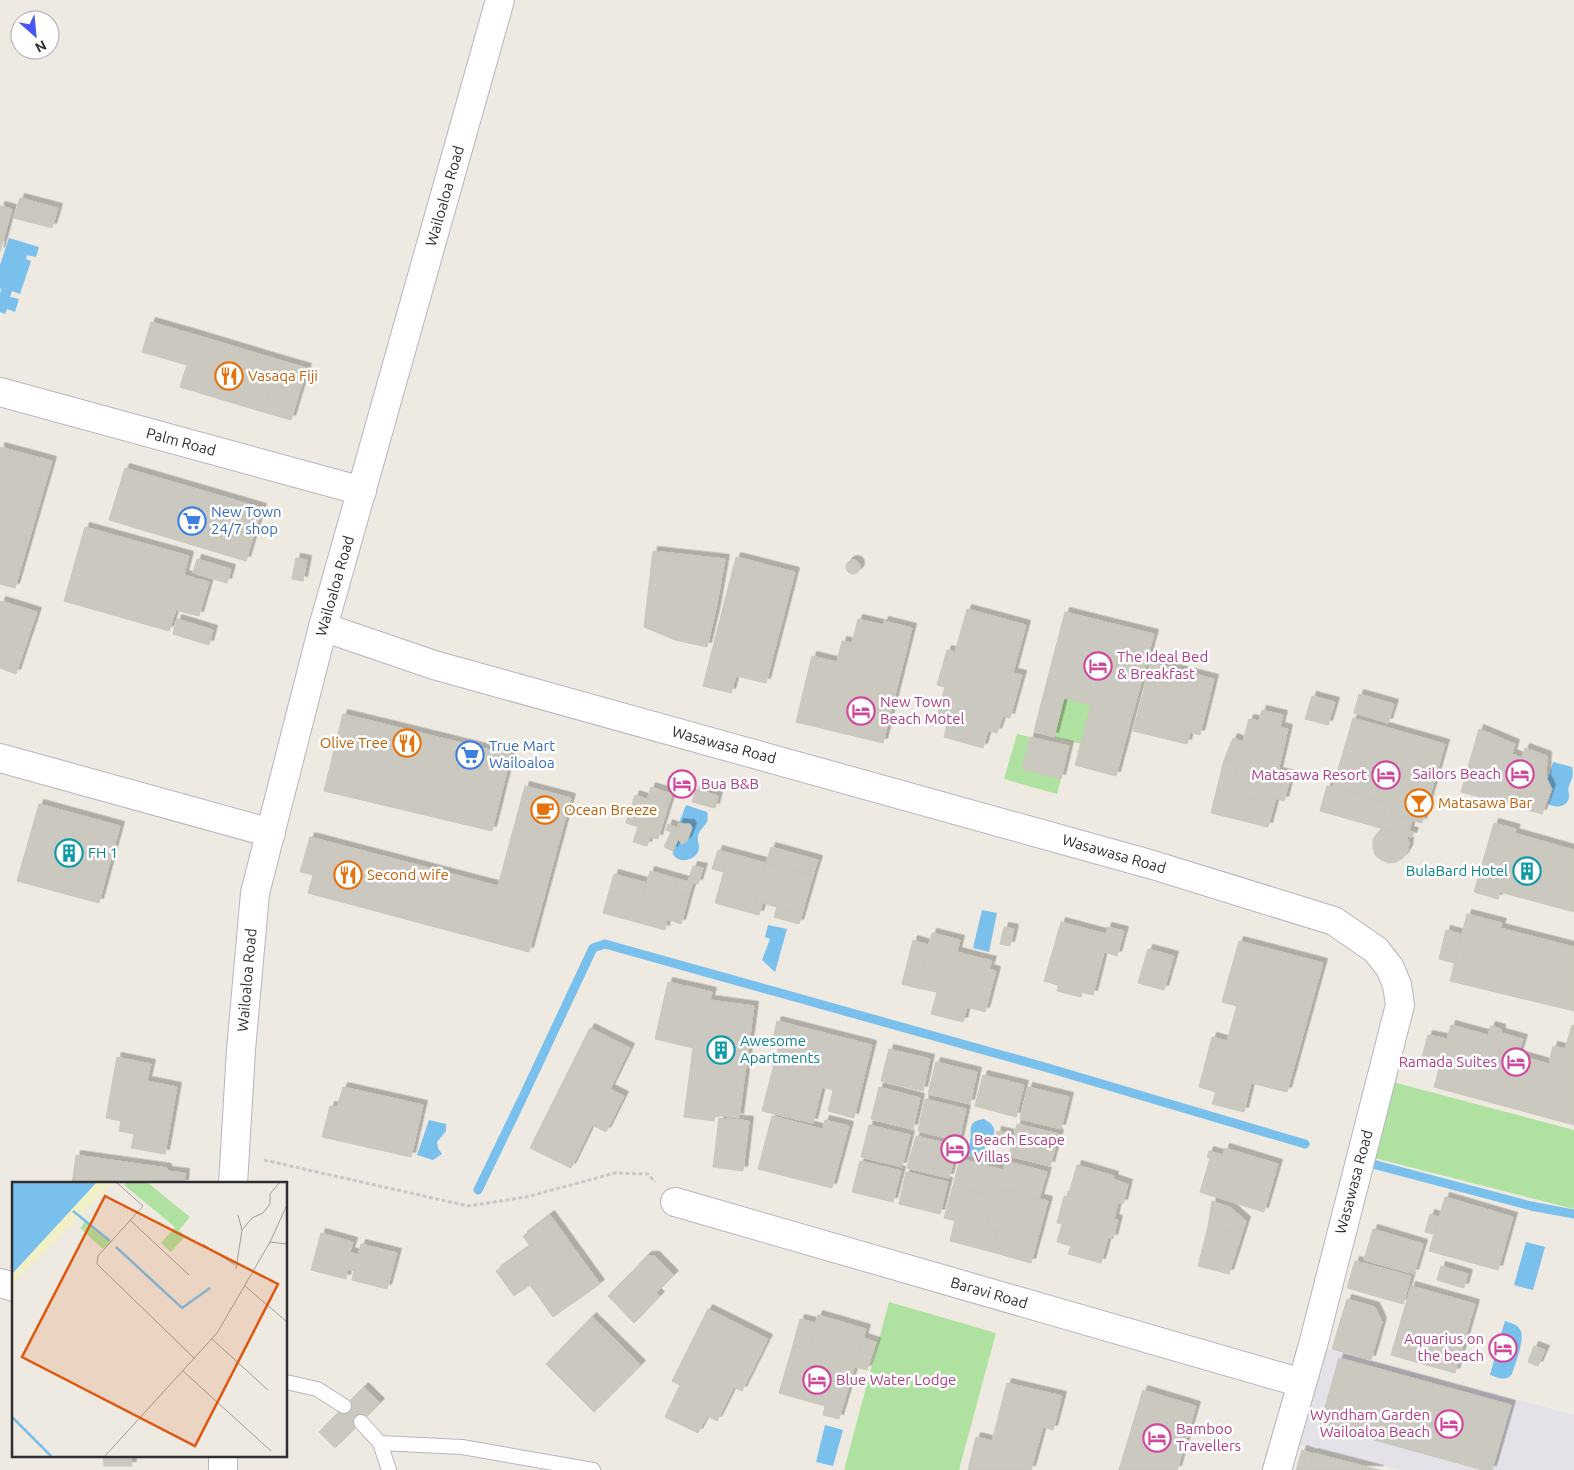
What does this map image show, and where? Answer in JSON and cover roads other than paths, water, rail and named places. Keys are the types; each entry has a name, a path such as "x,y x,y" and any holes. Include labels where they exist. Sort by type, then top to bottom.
{"street":[{"name":"Wailoaloa Road","path":"233,1182 241,1050 255,893 323,627 500,0"},
{"name":"Palm Road","path":"0,392 362,492"},
{"name":"Wasawasa Road","path":"323,627 434,665 1162,868 1334,921 1376,950 1390,968 1397,985 1400,1005 1278,1470"},
{"path":"0,758 271,833"},
{"name":"Baravi Road","path":"675,1202 1302,1383"}],"lane":[{"path":"288,1382 317,1389 344,1406"},
{"path":"361,1422 380,1443 389,1470"},
{"path":"380,1443 462,1447 593,1470"}],"water":[{"path":"9,238 39,247 36,257 27,255 26,259 31,261 20,294 12,291 10,297 19,299 15,312 7,309 5,314 0,312 0,265"},
{"path":"1553,762 1572,767 1573,770 1568,788 1568,801 1560,806 1548,804 1553,789 1548,779"},
{"path":"686,805 707,812 708,819 698,836 698,852 688,860 681,860 675,857 673,852 678,839 682,844 687,841 692,828 690,824 679,823"},
{"path":"982,910 997,913 989,952 973,948"},
{"path":"768,925 787,929 775,972 762,960 770,939 765,937"},
{"path":"983,1119 993,1127 994,1136 986,1145 984,1157 979,1159 969,1154 971,1127 977,1120"},
{"path":"429,1120 446,1124 446,1131 437,1142 442,1154 433,1160 417,1155"},
{"path":"1526,1242 1545,1247 1533,1290 1514,1285"},
{"path":"1505,1321 1518,1327 1522,1337 1512,1374 1502,1379 1490,1375 1495,1356 1507,1350 1500,1337"},
{"path":"825,1425 843,1430 833,1466 816,1462"}],"waterway":[{"path":"478,1190 593,948 605,944 1048,1068 1305,1144"},
{"path":"1365,1162 1531,1206 1574,1214"}],"place":[{"name":"Vasaqa Fiji","path":"229,376"},
{"name":"New Town 24/7 shop","path":"192,521"},
{"name":"The Ideal Bed & Breakfast","path":"1098,666"},
{"name":"New Town Beach Motel","path":"861,711"},
{"name":"Olive Tree","path":"407,743"},
{"name":"True Mart Wailoaloa","path":"470,755"},
{"name":"Sailors Beach","path":"1520,774"},
{"name":"Matasawa Resort","path":"1386,775"},
{"name":"Bua B&B","path":"682,784"},
{"name":"Matasawa Bar","path":"1419,803"},
{"name":"Ocean Breeze","path":"545,810"},
{"name":"FH 1","path":"69,853"},
{"name":"BulaBard Hotel","path":"1527,871"},
{"name":"Second wife","path":"348,875"},
{"name":"Awesome Apartments","path":"721,1050"},
{"name":"Ramada Suites","path":"1516,1062"},
{"name":"Beach Escape Villas","path":"955,1149"},
{"name":"Aquarius on the beach","path":"1503,1348"},
{"name":"Blue Water Lodge","path":"817,1380"},
{"name":"Wyndham Garden Wailoaloa Beach","path":"1449,1424"},
{"name":"Bamboo Travellers","path":"1157,1438"}]}
